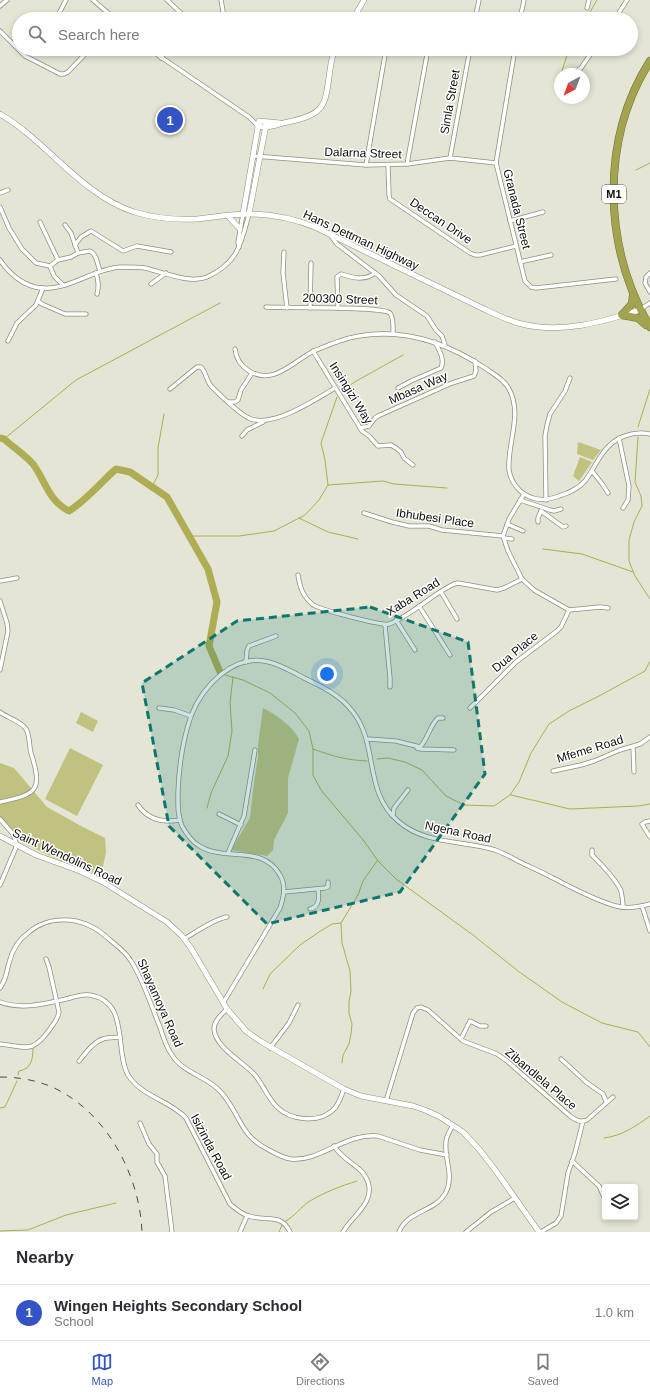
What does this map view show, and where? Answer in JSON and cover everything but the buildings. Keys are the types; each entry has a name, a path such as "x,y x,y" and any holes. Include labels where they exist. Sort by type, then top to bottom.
{"highway":[{"name":"M1","path":"650,61 633,93 623,122 615,157 614,171 614,218 617,240 633,295 650,328"},
{"path":"622,315 632,304 633,295"},
{"path":"622,315 638,318 650,328"}],"street":[{"path":"0,6 7,0"},
{"path":"60,12 66,0"},
{"path":"93,0 107,12"},
{"path":"167,0 180,12"},
{"path":"221,0 223,12"},
{"path":"357,12 364,0"},
{"path":"476,12 479,0"},
{"path":"521,12 524,0"},
{"path":"587,8 589,0"},
{"path":"620,12 628,0"},
{"path":"0,31 12,43"},
{"path":"26,56 60,74 68,72 83,56"},
{"path":"158,56 266,128 311,116 321,108 326,94 332,56"},
{"path":"366,165 385,56"},
{"path":"407,164 427,56"},
{"name":"Simla Street","path":"450,158 469,56"},
{"name":"Granada Street","path":"514,56 496,163 525,281 531,287 536,288 616,279"},
{"path":"581,68 589,56"},
{"name":"Hans Dettman Highway","path":"0,114 25,131 90,188 104,198 136,212 156,217 196,219 243,214 261,214 289,218 329,233 484,310 523,324 562,328 579,326 640,310"},
{"path":"0,260 12,276 20,281 43,288 56,287 98,272 120,267 144,268 186,278 197,279 206,277 234,257 239,248 249,214 267,122"},
{"path":"258,123 285,123"},
{"path":"239,248 238,242 240,228 258,123"},
{"name":"Dalarna Street","path":"253,156 366,165 407,164 450,158 496,163"},
{"name":"Deccan Drive","path":"388,165 390,199 470,253 480,255 516,246"},
{"path":"0,193 8,190"},
{"path":"252,200 253,206 261,214"},
{"path":"0,207 19,245 30,258 39,265 50,266 58,260 71,257 87,250 93,253 98,272 97,294"},
{"path":"510,221 543,212"},
{"path":"228,216 240,228"},
{"path":"40,222 58,260"},
{"path":"65,225 71,233 78,253"},
{"path":"75,245 81,237 90,231 124,251 137,246 171,252"},
{"path":"329,233 338,244 375,273 396,295 427,316 442,336 445,345"},
{"path":"284,252 287,308"},
{"path":"520,262 551,255"},
{"path":"310,308 311,263"},
{"path":"50,266 54,276 63,285"},
{"path":"150,284 166,273"},
{"path":"338,308 338,275 341,274 359,278 368,277 375,273"},
{"path":"650,273 646,277 645,283 650,292"},
{"path":"8,341 17,323 38,301 43,288"},
{"path":"38,301 65,314 86,314"},
{"path":"640,310 650,303"},
{"name":"200300 Street","path":"266,307 365,309 388,312 392,318 393,334"},
{"path":"235,349 238,360 242,366 252,373 260,376 267,376 279,373 313,352 335,342 359,336 393,334 414,337 445,345 475,361 498,377 510,390 515,412 509,469 516,485 524,494 534,499 546,500 555,498 576,489 585,481 606,449 619,438 637,433 650,434"},
{"path":"398,388 411,380 441,368 443,362 435,342"},
{"name":"Insingizi Way","path":"313,352 363,432 377,445 391,445 398,449 403,457 413,465"},
{"name":"Mbasa Way","path":"360,428 369,426 375,418 409,402 474,376 476,371 475,361"},
{"path":"170,389 197,367 201,367 206,380 210,385 247,418 264,421"},
{"path":"229,402 235,402 238,400 241,390 252,373"},
{"path":"546,500 545,436 547,425 550,414 567,387 570,378"},
{"path":"242,436 247,430 264,421 301,409 335,388"},
{"path":"619,438 629,486 628,500 623,508"},
{"path":"592,471 608,493"},
{"path":"524,494 507,524 504,537 508,551 522,579 534,590 570,610 600,607 608,608"},
{"path":"520,500 540,510 564,527 566,526"},
{"path":"540,510 554,511 561,509"},
{"path":"538,522 540,510"},
{"name":"Ibhubesi Place","path":"364,513 409,526 429,526 442,530 512,539"},
{"path":"507,524 523,531"},
{"name":"Xaba Road","path":"298,575 302,591 313,606 384,625 396,620 452,585 458,583 500,590 522,579"},
{"path":"0,581 17,578"},
{"path":"441,592 457,619"},
{"path":"0,601 8,631 0,670"},
{"path":"419,606 450,654"},
{"name":"Dua Place","path":"470,708 516,662 557,631 564,622 570,610"},
{"path":"396,620 415,650"},
{"path":"384,625 390,687"},
{"path":"246,662 247,650 249,646 276,636"},
{"name":"Ngena Road","path":"284,892 282,880 273,865 258,857 208,850 199,846 187,834 180,820 178,807 180,754 191,716 200,698 212,683 227,670 240,663 255,660 269,662 325,688 337,696 357,717 367,739 375,785 380,798 393,816 410,830 426,837 495,850 590,896 616,906 642,906 650,904"},
{"path":"159,708 174,710 191,716"},
{"path":"0,712 26,729 37,773 35,787 27,795 0,802"},
{"path":"416,747 420,747 423,744 435,721 438,718 443,718"},
{"name":"Mfeme Road","path":"553,771 581,765 640,744 650,737"},
{"path":"367,739 396,741 421,749 454,750"},
{"name":"Mfeme Road","path":"632,747 634,772"},
{"path":"228,853 241,825 246,807 255,750"},
{"path":"393,816 394,808 408,790"},
{"path":"138,805 147,815 157,820 180,820"},
{"path":"219,814 241,825"},
{"path":"0,819 13,834 18,845 0,884"},
{"path":"650,821 643,822 643,826 650,837"},
{"name":"Saint Wendolins Road","path":"0,836 36,855 80,871 103,882 167,922 191,948 227,1009 246,1031 270,1048 344,1089 361,1096 413,1106 425,1110 466,1135 479,1149 540,1232"},
{"path":"592,850 593,856 603,865 619,887 623,907"},
{"path":"223,1004 280,908 284,892 327,888 328,882"},
{"path":"310,909 315,908 316,906 319,897 318,889"},
{"path":"642,906 650,931"},
{"path":"184,939 217,920 226,917"},
{"name":"Shayamoya Road","path":"0,988 6,978 9,963 15,947 27,933 48,922 64,920 72,920 93,926 123,950 131,960 140,978 167,1047 174,1058 185,1069 213,1085 220,1091 228,1101 246,1133 252,1140 268,1150 290,1159 305,1158 355,1138 371,1135 420,1150 447,1155"},
{"path":"0,1044 27,1047 38,1044 58,1016 59,1012 57,1001 46,959"},
{"name":"Isizinda Road","path":"0,1002 12,1006 26,1007 83,995 103,1000 111,1007 115,1014 120,1030 125,1066 128,1074 142,1090 175,1108 186,1118 230,1204 247,1216"},
{"path":"270,1048 289,1023 298,1005"},
{"name":"Zibandlela Place","path":"386,1101 413,1013 417,1008 421,1007 428,1010 461,1039 469,1044 500,1056 570,1116 579,1121 583,1122 587,1120 613,1096"},
{"path":"227,1009 215,1024 214,1030 219,1042 258,1078 275,1105 285,1114 306,1119 328,1114 340,1101 344,1089"},
{"path":"461,1039 469,1022 471,1021 480,1026 486,1026"},
{"path":"79,1061 94,1044 104,1038 120,1037"},
{"path":"561,1059 586,1082 603,1094 606,1101"},
{"path":"540,1232 556,1223 562,1216 568,1173 583,1122"},
{"path":"140,1123 149,1144 157,1154 157,1162 165,1176 172,1232"},
{"path":"399,1232 407,1220 440,1201 445,1194 450,1180 446,1143 449,1132 453,1126"},
{"path":"334,1146 338,1152 364,1173 369,1189 369,1195 363,1207 343,1232"},
{"path":"572,1161 599,1186 602,1192"},
{"path":"466,1232 491,1212 515,1198"},
{"path":"240,1232 247,1216 275,1218 280,1220 288,1227 290,1232"}],"highlighted area":[{"path":"370,607 468,642 485,774 400,892 267,924 169,826 142,683 237,621"}],"shaded area":[{"path":"578,442 601,450 593,460 577,454"},
{"path":"580,457 592,462 579,481 573,476"},
{"path":"263,708 288,725 299,739 288,778 288,813 274,840 273,850 267,856 231,850 250,818"},
{"path":"81,712 98,721 93,732 76,723"},
{"path":"70,748 103,765 77,816 45,799"},
{"path":"0,763 14,768 47,807 105,838 106,852 101,876 57,859 25,844 0,816"}],"waterway":[{"path":"590,12 597,0"},
{"path":"563,68 567,56"},
{"path":"636,170 650,163"},
{"path":"4,439 76,380 220,303"},
{"path":"341,391 403,355"},
{"path":"638,427 650,389"},
{"path":"328,485 321,443 337,397"},
{"path":"152,487 158,475 158,448 164,414"},
{"path":"638,437 635,482 641,496 642,506 634,522 629,540 629,561 635,576 650,599"},
{"path":"0,438 4,439 33,464 56,502 69,511 88,497 116,469 130,472 167,497 208,569 217,602 209,646 220,672"},
{"path":"189,536 239,536 274,531 305,515 319,500 328,485 383,481 394,484 447,488"},
{"path":"299,518 328,532 358,539"},
{"path":"543,549 582,554 633,572"},
{"path":"377,759 388,758 405,762 422,770 446,796 464,805 494,806 510,795 519,782 531,753 549,724 569,711 645,671 650,661"},
{"path":"225,675 243,680 270,693 295,713 309,731 313,749 313,775 321,790 364,841 378,861 396,879 473,935 518,971 562,1002 602,1023 638,1032 650,1047"},
{"path":"207,808 211,793 228,756 232,731 230,703 233,677"},
{"path":"313,749 326,754 352,760 367,761"},
{"path":"511,795 570,809 638,806 650,804"},
{"path":"342,1063 343,1055 349,1044 352,1024 349,1013 351,991 350,971 342,943 341,923 358,895 363,881 377,861"},
{"path":"263,989 270,974 300,945 332,924 341,923"},
{"path":"18,1075 19,1071 29,1066 33,1048"},
{"path":"0,1108 5,1107 17,1081"},
{"path":"604,1138 623,1133 650,1116"},
{"path":"284,1222 292,1217 307,1203 333,1190 357,1181"},
{"path":"0,1231 28,1230 66,1215 116,1203"},
{"path":"279,1232 282,1225"}],"railway":[{"path":"0,1077 26,1079 59,1090 83,1107 97,1121 121,1154 129,1173 136,1193 142,1232"}],"place":[{"name":"Wingen Heights Secondary School","path":"170,120"}]}
